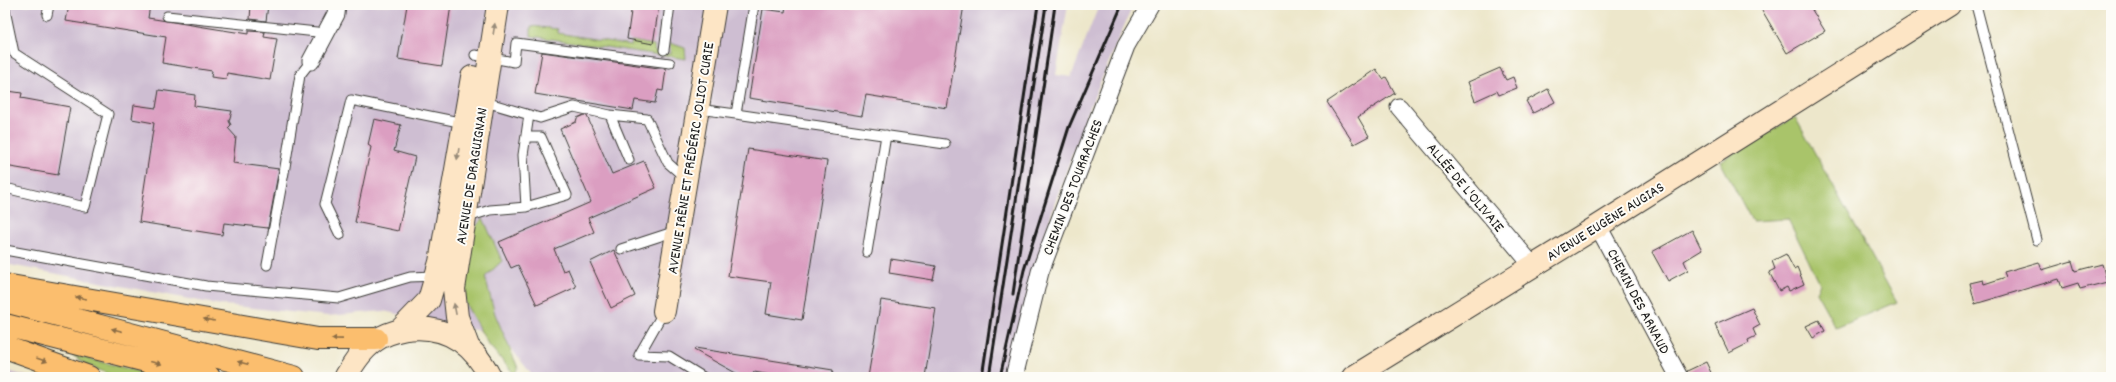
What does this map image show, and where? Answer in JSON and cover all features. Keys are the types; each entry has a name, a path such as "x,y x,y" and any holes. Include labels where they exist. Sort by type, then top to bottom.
{"highway":[{"path":"5,285 318,339 376,340"},
{"path":"5,301 294,377"},
{"path":"5,325 210,377"},
{"path":"5,347 89,377"}],"main road":[{"name":"AVENUE DE DRAGUIGNAN","path":"468,346 457,317 454,303 454,289 464,219 475,100 482,56 484,5"},
{"name":"AVENUE DE DRAGUIGNAN","path":"482,56 498,5"},
{"name":"AVENUE IRÈNE ET FRÉDÉRIC JOLIOT CURIE","path":"664,311 715,5"},
{"name":"AVENUE EUGÈNE AUGIAS","path":"1353,377 1598,226 1949,5"},
{"name":"AVENUE DE DRAGUIGNAN","path":"400,330 429,300 440,262 472,125"},
{"path":"346,376 365,349 376,340 400,330 419,328 434,330 458,338 476,355 490,377"}],"street":[{"path":"312,62 336,14 337,5"},
{"name":"CHEMIN DES TOURRACHES","path":"1014,377 1040,272 1126,46 1150,5"},
{"name":"ALLÉE DE L'OLIVAIE","path":"1399,107 1533,266"},
{"name":"CHEMIN DES ARNAUD","path":"1598,226 1679,377"}],"lane":[{"path":"47,15 49,5"},
{"path":"664,50 670,5"},
{"path":"736,114 754,5"},
{"path":"1976,5 2037,240"},
{"path":"5,10 14,53 108,114 84,207 5,188"},
{"path":"167,16 326,33"},
{"path":"482,56 514,62 516,42 670,63"},
{"path":"5,56 14,53"},
{"path":"266,265 285,167 300,74 312,62"},
{"path":"340,236 325,204 351,100 472,125"},
{"path":"475,100 540,118 574,107 610,115 647,119 668,163 686,179"},
{"path":"698,109 945,144"},
{"path":"526,207 523,155 529,115"},
{"path":"610,115 629,160"},
{"path":"867,252 886,135"},
{"path":"464,219 490,210 526,207 567,195 542,137 526,137"},
{"path":"621,249 678,230"},
{"path":"5,250 206,286 338,298 410,277 436,276"},
{"path":"664,311 639,355 669,356 703,377"}],"shaded area":[{"path":"5,5 1068,5 1056,75 1071,77 1099,5 1133,5 1086,116 1055,202 1029,288 1006,377 536,377 533,376 500,335 383,311 328,316 215,304 5,264"},
{"path":"5,370 29,377 5,377"}],"green space":[{"path":"531,26 558,29 558,33 631,45 632,41 654,45 655,51 670,54 670,43 685,48 686,59 531,36"},
{"path":"1795,117 1897,302 1836,328 1816,292 1820,284 1788,219 1752,221 1720,161"},
{"path":"483,218 502,261 485,277 495,314 518,368 514,374 488,344 465,303 464,264 472,231"},
{"path":"71,354 160,377 116,377 87,365"}],"building":[{"path":"69,5 150,5 148,18 248,34 248,31 265,32 264,37 277,39 270,80 227,73 226,79 211,77 212,71 162,63 166,37 66,21"},
{"path":"251,5 268,5 266,21 250,19"},
{"path":"407,5 451,5 442,66 398,59"},
{"path":"632,5 659,5 653,44 627,39"},
{"path":"786,5 964,5 947,108 866,95 862,116 749,98 763,9 785,12"},
{"path":"1759,5 1809,5 1825,31 1787,53"},
{"path":"542,52 666,69 663,91 658,90 655,103 635,100 633,110 535,94"},
{"path":"1500,68 1506,80 1513,77 1517,88 1499,95 1497,91 1475,101 1468,82"},
{"path":"1376,69 1383,79 1386,77 1395,93 1358,117 1369,136 1354,144 1327,102"},
{"path":"1548,89 1555,102 1533,113 1526,101"},
{"path":"159,90 195,95 194,106 232,111 229,121 231,125 228,128 236,137 233,163 279,169 268,228 224,223 222,235 139,222 154,123 132,119 134,105 156,108"},
{"path":"8,91 22,93 21,98 70,107 58,175 5,166 5,106"},
{"path":"584,115 587,116 612,174 644,161 656,188 588,218 594,232 554,249 563,271 568,269 576,287 537,305 518,265 511,268 499,242 591,202 560,129 576,122 577,118"},
{"path":"374,119 401,125 394,151 415,157 398,231 355,222 371,147 368,145"},
{"path":"748,149 827,161 802,320 766,314 771,282 728,276"},
{"path":"1692,230 1702,250 1684,261 1688,270 1668,281 1652,252"},
{"path":"614,250 635,296 611,308 590,262"},
{"path":"1786,254 1794,269 1797,267 1804,284 1789,291 1787,287 1779,291 1769,272 1775,269 1772,261"},
{"path":"891,259 936,266 933,280 889,273"},
{"path":"2072,261 2075,271 2102,264 2107,282 2080,289 2078,283 2062,288 2059,279 1975,304 1970,283 1983,280 1984,284 2006,277 2004,272 2039,262 2042,270"},
{"path":"881,300 936,308 925,377 868,377"},
{"path":"1752,308 1760,325 1753,329 1756,336 1748,340 1749,343 1729,353 1715,324"},
{"path":"1819,320 1825,331 1813,338 1806,326"},
{"path":"695,348 833,370 832,377 782,377 754,372 751,377 743,377 694,350"},
{"path":"1706,362 1713,377 1689,377 1687,371"}],"railway":[{"path":"982,377 1038,5"},
{"path":"989,377 1046,5"},
{"path":"1013,294 1055,5"},
{"path":"1000,377 1024,270 1069,127 1122,5"}]}
